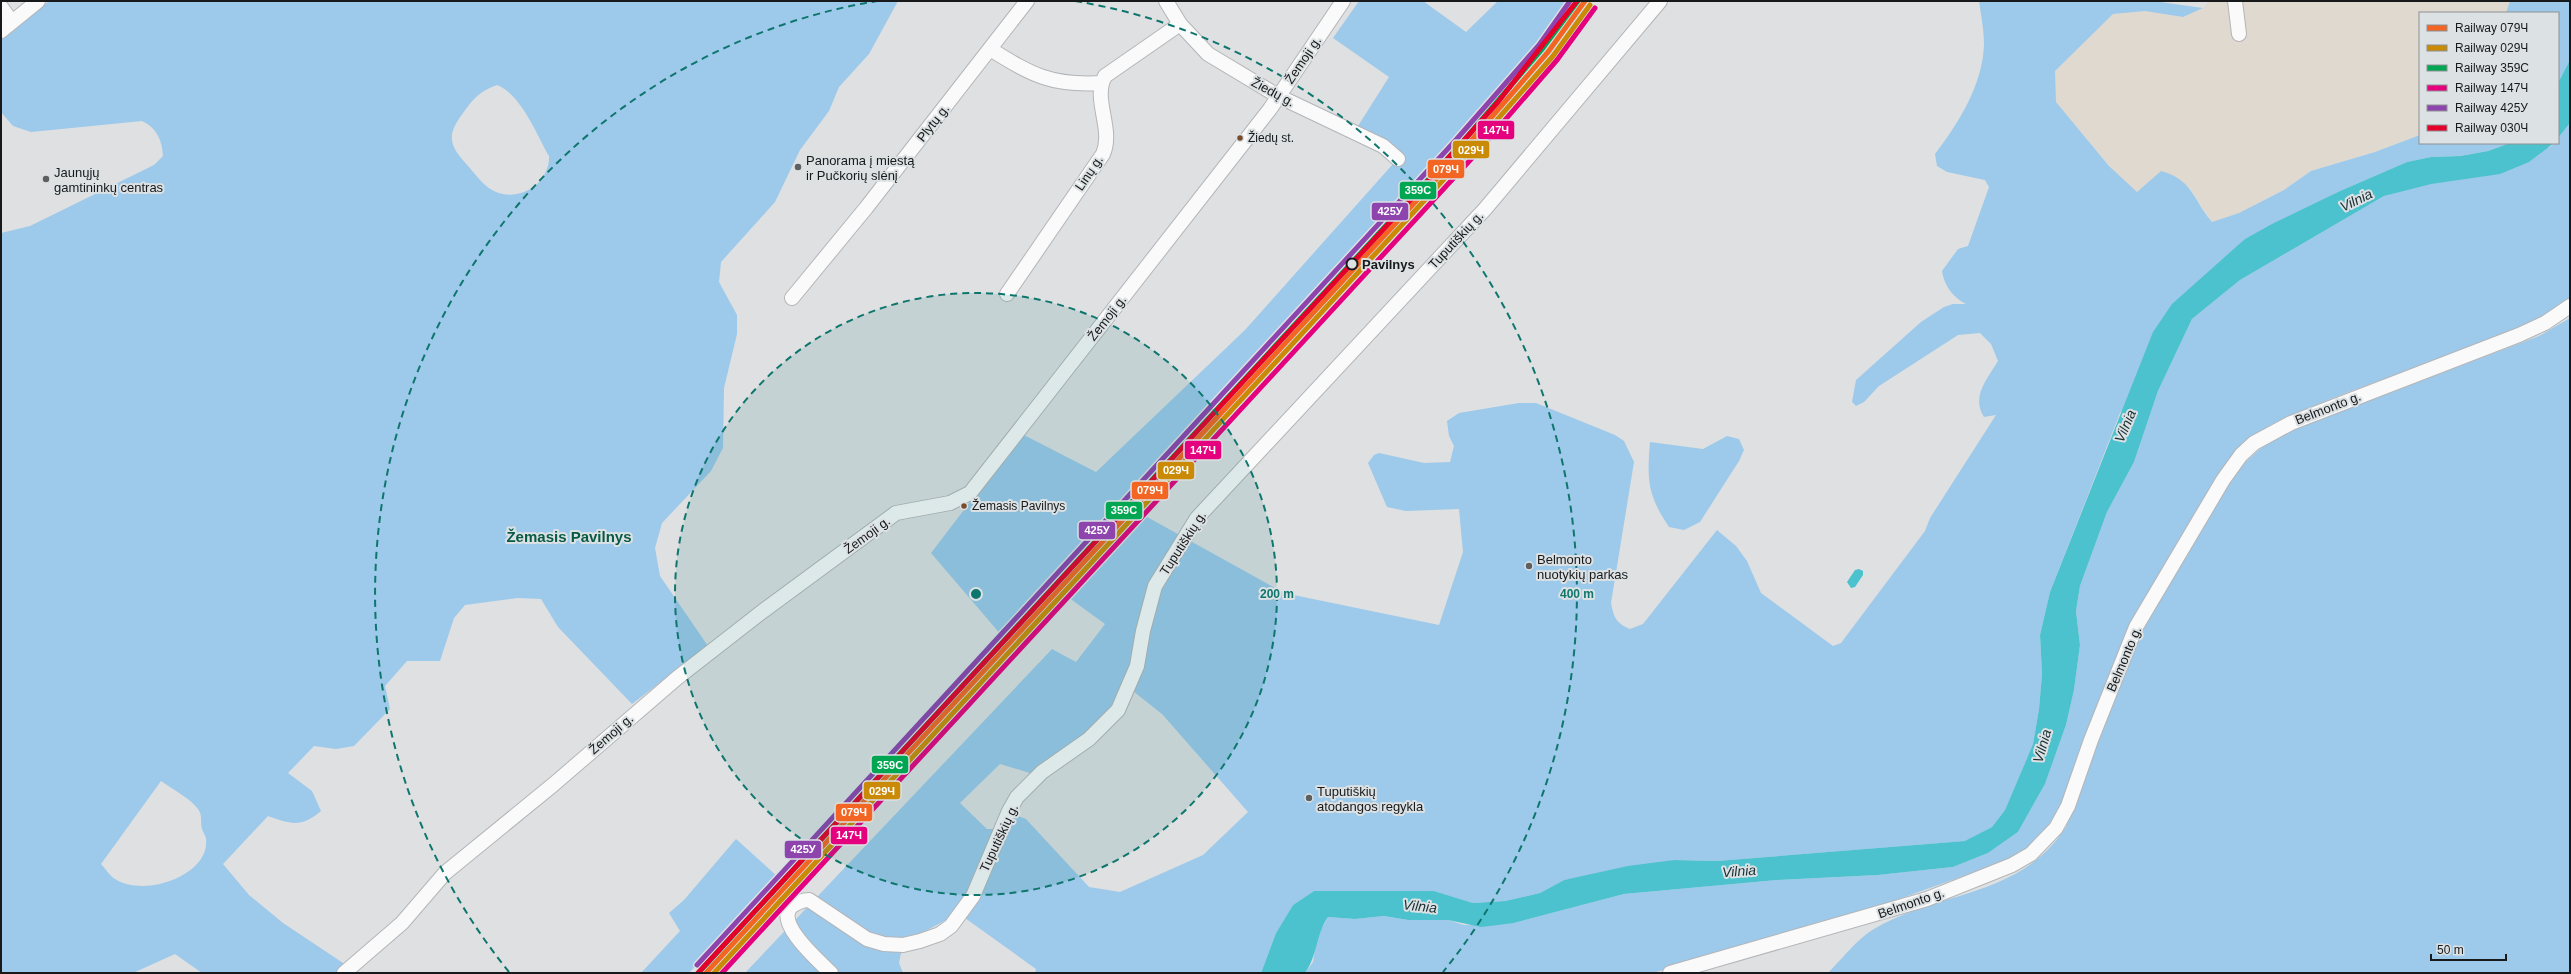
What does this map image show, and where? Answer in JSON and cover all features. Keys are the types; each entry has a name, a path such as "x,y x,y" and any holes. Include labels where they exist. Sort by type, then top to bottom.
{"street":[{"path":"1,31 38,1"},
{"name":"Plytų g.","path":"792,298 866,208 1027,1"},
{"name":"Žiedų g.","path":"1166,1 1180,24 1208,54 1278,96 1382,146 1398,159"},
{"name":"Žemoji g.","path":"344,973 402,923 445,873 554,784 678,678 763,611 896,513 950,503 970,493 1262,120 1343,1"},
{"name":"Tuputiškių g.","path":"831,973 812,955 790,927 787,917 790,909 802,900 809,900 867,939 884,944 903,945 920,941 940,934 951,926 973,896 1009,811 1017,797 1042,772 1089,739 1122,704 1137,666 1143,631 1155,586 1197,518 1485,209 1660,1"},
{"path":"2235,1 2239,34"},
{"path":"1,7 12,22"},
{"path":"990,49 1027,72 1045,79 1078,84 1102,83 1112,70 1180,24"},
{"name":"Linų g.","path":"1007,294 1107,146 1102,83"},
{"name":"Belmonto g.","path":"1670,973 1927,899 2012,865 2031,854 2056,828 2068,806 2091,740 2136,627 2223,480 2241,455 2269,433 2290,423 2519,335 2545,323 2570,306"}],"shaded area":[{"path":"49,1 898,1 869,54 839,87 829,111 800,150 775,202 721,262 719,282 737,315 737,334 724,388 723,448 711,471 662,523 655,548 660,576 708,646 632,704 558,627 541,599 518,598 465,605 454,618 440,661 407,661 385,686 390,709 354,746 336,749 314,746 288,773 312,791 321,811 308,820 296,823 283,821 268,816 223,864 249,895 283,923 352,969 349,973 202,973 175,954 133,973 1,973 1,233 30,226 154,165 163,156 158,135 151,127 142,121 31,132 13,126 1,112 1,39","holes":["497,85 506,90 521,106 528,116 549,156 545,174 539,182 532,188 515,194 496,192 484,184 463,160 454,147 452,141 452,135 457,121 471,103 481,93","161,781 186,797 198,809 202,829 206,838 205,851 198,863 187,873 173,880 142,886 127,884 113,878 101,864"]},
{"path":"1359,1 1423,1 1466,32 1498,1 1570,1 1446,154 1002,636 931,553 1022,434 1096,472 1245,330 1401,155 1358,126 1389,77 1333,38"},
{"path":"1979,1 2153,1 2203,8 2183,17 2145,11 2113,14 2055,71 2056,102 2109,166 2137,192 2161,171 2172,175 2180,179 2186,185 2212,222 2239,213 2284,190 2311,171 2375,152 2419,135 2419,144 2507,144 2488,151 2459,156 2431,157 2407,162 2340,191 2245,239 2120,413 2050,592 2040,635 2042,674 2039,709 2033,744 2005,810 1992,827 1966,841 1717,861 1674,860 1564,880 1540,893 1505,901 1473,903 1434,891 1314,891 1293,905 1276,933 1261,973 1035,973 1036,969 965,918 950,918 903,943 899,963 903,973 745,973 1052,649 1076,662 1105,624 1065,595 1140,513 1284,593 1439,625 1463,552 1459,509 1406,511 1387,507 1368,463 1374,455 1379,453 1424,463 1450,462 1454,446 1449,436 1447,421 1459,413 1519,403 1536,403 1615,435 1624,441 1634,462 1611,603 1616,619 1625,627 1630,629 1643,624 1717,530 1736,546 1747,561 1761,593 1833,646 1841,643 1925,531 1930,518 1996,415 1984,417 1980,410 1979,402 1982,388 1998,361 1991,344 1980,333 1958,335 1879,386 1864,402 1856,406 1852,402 1856,380 1921,322 1944,307 1953,304 1966,304 1950,291 1945,282 1942,271 1958,249 1968,246 1989,187 1985,180 1947,172 1937,166 1935,154 1961,116 1974,88 1983,59 1983,28","holes":["1124,684 1162,714 1248,812 1203,855 1120,892 1089,887 1026,819 1018,816 999,821 993,829 987,829 960,803 1000,764 1033,774 1073,745 1086,735 1109,712 1118,699"]},
{"path":"2209,1 2510,1 2506,12 2419,12 2419,135 2375,152 2311,171 2284,190 2239,213 2212,222 2189,187 2161,171 2137,192 2118,176 2056,102 2054,85 2055,71 2113,14 2145,11 2183,17 2203,8"},
{"path":"2510,1 2570,1 2570,60 2559,81 2559,12 2506,12"},
{"path":"2570,123 2570,301 2545,317 2516,331 2328,400 2303,411 2254,437 2130,627 2064,797 2048,829 2035,847 2008,860 1860,913 1778,939 1652,973 1305,973 1313,962 1317,937 1328,917 1355,919 1384,916 1408,920 1448,920 1464,925 1514,923 1624,894 1777,880 1878,875 1953,867 1988,853 2018,832 2045,784 2066,725 2074,690 2080,645 2076,611 2080,586 2107,512 2134,462 2158,391 2192,319 2240,280 2384,196 2550,147 2553,144 2559,144 2559,137"},
{"path":"2570,318 2570,973 1828,973 1856,943 1874,929 1899,916 1978,890 2002,880 2026,867 2047,850 2066,827 2139,636 2195,537 2241,466 2269,441 2287,432 2539,336"},
{"path":"1727,436 1739,439 1744,450 1739,461 1700,522 1684,530 1669,527 1656,505 1650,486 1650,442 1703,449"},
{"path":"736,839 778,877 689,973 641,973 680,931 669,913 684,900"}],"water":[{"path":"2570,60 2570,123 2559,137 2559,81"},
{"name":"Vilnia","path":"2507,144 2553,144 2529,162 2500,174 2431,184 2384,196 2240,280 2192,319 2158,391 2134,462 2107,512 2080,586 2076,611 2080,645 2074,690 2066,725 2045,784 2018,832 1988,853 1953,867 1878,875 1777,880 1624,894 1514,923 1481,927 1448,920 1408,920 1384,916 1355,919 1328,917 1305,973 1261,973 1276,933 1293,905 1314,891 1434,891 1473,903 1505,901 1540,893 1564,880 1628,866 1674,860 1717,861 1965,841 1992,827 2005,810 2033,744 2039,709 2042,674 2040,635 2050,592 2153,332 2172,304 2245,239 2272,224 2340,191 2407,162 2431,157 2460,156 2488,151"},
{"path":"1859,569 1863,571 1863,575 1855,587 1851,588 1847,582 1855,570"}],"rail line":[{"name":"425У","path":"697,965 1455,141 1539,45 1570,1"},
{"name":"030Ч","path":"698,973 1427,182 1498,102 1577,1"},
{"name":"359С","path":"702,969 1460,145 1543,48 1578,1"},
{"name":"079Ч","path":"706,973 1464,149 1548,52 1585,1"},
{"name":"029Ч","path":"714,973 1468,153 1553,56 1590,5"},
{"name":"147Ч","path":"722,973 1473,157 1557,60 1595,8"}],"place":[{"name":"Žiedų st.","path":"1240,138"},
{"name":"Panorama į miestą ir Pučkorių slėnį","path":"798,167"},
{"name":"Jaunųjų gamtininkų centras","path":"46,179"},
{"name":"Pavilnys","path":"1352,264"},
{"name":"Žemasis Pavilnys","path":"964,506"},
{"name":"Belmonto nuotykių parkas","path":"1529,566"},
{"name":"Tuputiškių atodangos regykla","path":"1309,798"}],"district":[{"name":"Žemasis Pavilnys","path":"569,536"}]}
